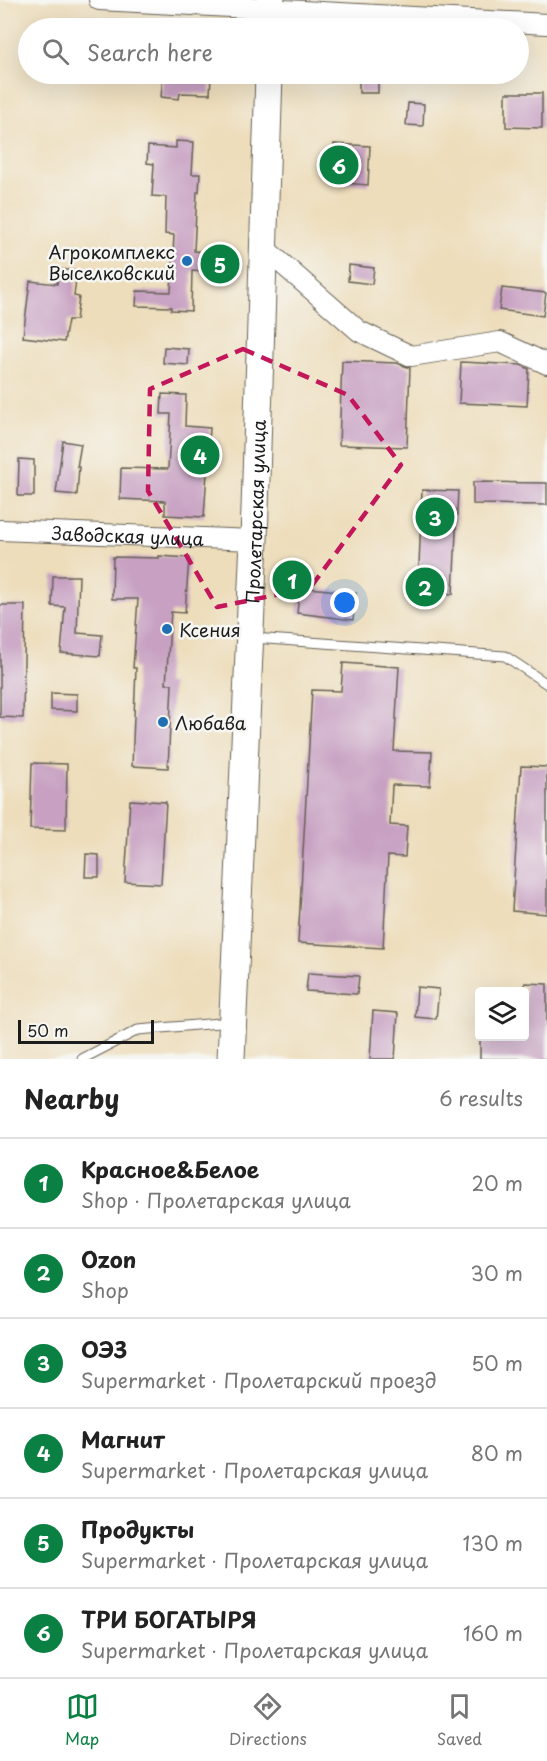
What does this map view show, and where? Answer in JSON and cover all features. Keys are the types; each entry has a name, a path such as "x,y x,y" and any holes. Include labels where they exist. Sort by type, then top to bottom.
{"street":[{"path":"99,0 271,13 396,18"},
{"path":"529,23 547,24"},
{"name":"Пролетарская улица","path":"231,1059 254,540 269,84"},
{"path":"263,247 359,331 411,356 500,342 547,364"},
{"name":"Заводская улица","path":"0,530 254,540"}],"lane":[{"path":"250,638 505,656 547,684"},
{"path":"82,1059 138,1030 233,1022"}],"highlighted area":[{"path":"243,349 348,395 401,465 310,588 217,607 148,491 150,389"}],"building":[{"path":"162,84 211,84 210,94 180,93 179,99 161,97"},
{"path":"359,84 378,84 378,93 359,93"},
{"path":"506,93 542,93 542,128 506,127"},
{"path":"408,103 424,104 423,126 406,125"},
{"path":"176,141 194,142 192,174 200,174 194,251 221,253 220,273 192,271 191,311 171,310 171,307 136,306 137,291 171,292 174,235 165,234 166,197 152,196 154,164 147,163 148,146 176,148"},
{"path":"334,144 370,146 368,185 332,182"},
{"path":"349,265 374,268 372,284 348,281"},
{"path":"58,269 77,271 74,296 79,297 76,320 68,320 64,342 23,337 30,281 57,284"},
{"path":"502,288 546,293 543,316 499,310"},
{"path":"164,347 189,349 188,365 163,363"},
{"path":"342,361 397,363 410,368 407,447 339,445"},
{"path":"461,362 521,365 529,369 527,406 459,403"},
{"path":"162,394 186,395 185,426 210,428 204,517 165,515 165,501 120,499 121,468 168,469 171,414 161,414"},
{"path":"63,441 81,444 77,467 79,467 77,495 56,493"},
{"path":"19,459 34,460 34,496 18,496"},
{"path":"473,482 547,483 547,505 473,504"},
{"path":"422,490 458,491 453,594 418,592"},
{"path":"159,556 189,558 185,613 171,612 166,684 172,684 168,768 132,766 136,668 133,668 138,599 112,599 113,557 159,558"},
{"path":"53,576 79,576 77,633 102,635 100,656 61,653 65,607 52,606"},
{"path":"300,587 356,593 353,620 297,613"},
{"path":"0,605 25,605 23,718 0,717"},
{"path":"343,663 399,667 394,751 432,752 430,786 392,785 390,825 407,826 405,857 388,856 383,948 298,943 312,690 341,691"},
{"path":"51,693 77,694 77,711 51,710"},
{"path":"32,763 67,764 66,830 30,829"},
{"path":"521,766 547,767 547,914 512,911"},
{"path":"130,800 166,802 161,884 125,882"},
{"path":"86,854 99,855 99,877 85,877"},
{"path":"308,973 359,976 357,994 306,991"},
{"path":"525,983 547,984 547,1059 480,1059 480,1041 529,1041 529,987 525,987"},
{"path":"417,987 439,989 436,1019 415,1017"},
{"path":"373,1011 398,1013 395,1059 370,1059"}],"place":[{"name":"ТРИ БОГАТЫРЯ","path":"339,165"},
{"name":"Агрокомплекс Выселковский","path":"187,261"},
{"name":"Продукты","path":"220,264"},
{"name":"Магнит","path":"200,455"},
{"name":"ОЭЗ","path":"435,517"},
{"name":"Красное&Белое","path":"292,580"},
{"name":"Ozon","path":"425,587"},
{"name":"Ксения","path":"167,629"},
{"name":"Любава","path":"163,722"}]}
